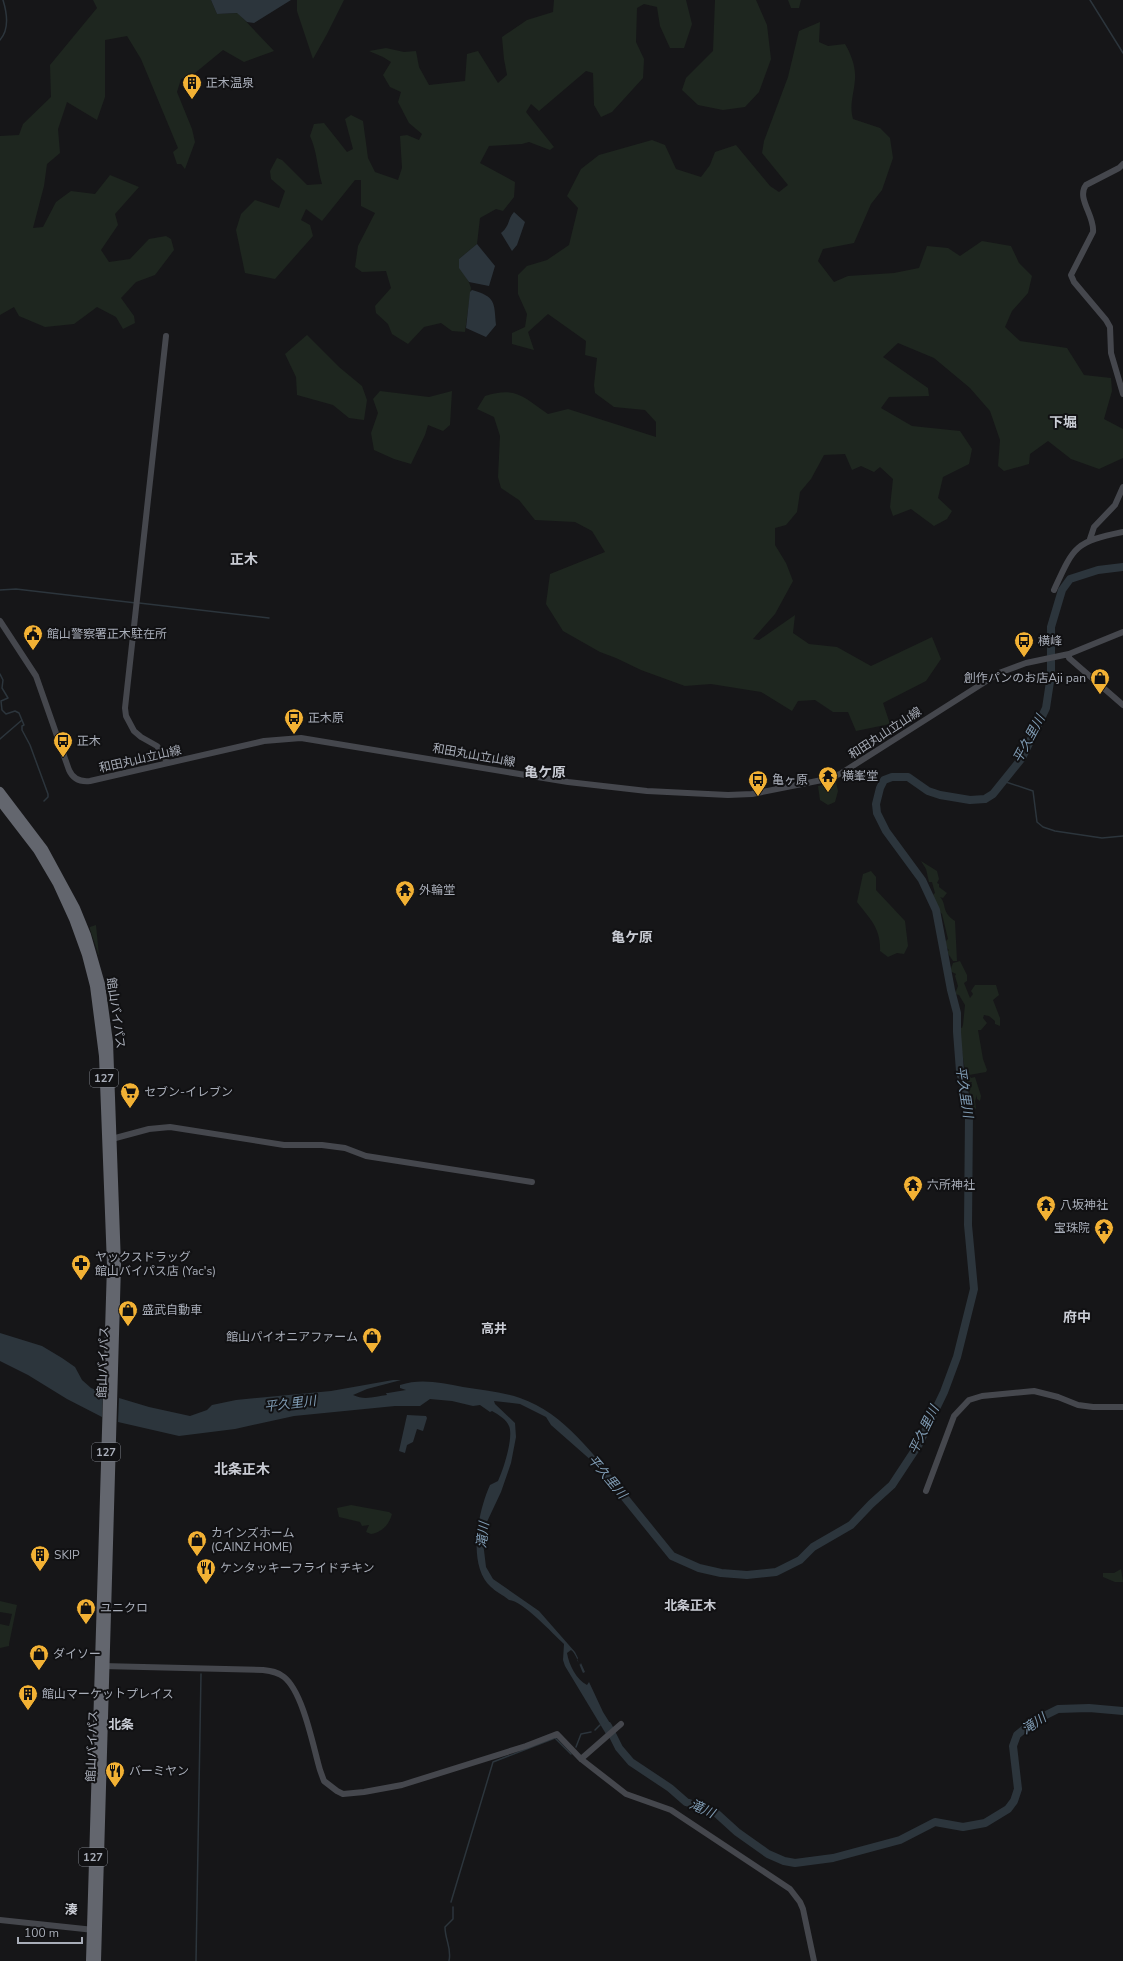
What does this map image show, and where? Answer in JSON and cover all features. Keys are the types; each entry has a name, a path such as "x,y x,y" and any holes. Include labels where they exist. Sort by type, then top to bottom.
{"highway":[{"name":"館山バイパス","path":"0,791 44,849 76,908 93,951 101,984 106,1016 110,1140 117,1265 111,1381 94,1930 90,1961"},
{"name":"館山バイパス","path":"0,802 27,837 53,878 73,919 86,954 99,1017 110,1140"},
{"name":"館山バイパス","path":"94,1930 97,1961"}],"street":[{"path":"1123,164 1119,168 1086,185 1083,189 1082,195 1094,225 1093,232 1071,275 1074,282 1110,327 1111,353 1123,394"},
{"path":"166,336 126,702 126,716 134,731 141,737 157,746 168,763"},
{"path":"1090,540 1094,527 1115,505 1123,487"},
{"path":"1054,590 1068,558 1082,544 1090,540 1123,532"},
{"name":"和田丸山立山線","path":"0,621 36,676 67,764 74,777 82,781 90,781 264,741 301,738 594,786 710,795 752,794 822,780 840,774 999,673 1016,666 1068,654 1123,632"},
{"path":"1068,654 1069,658 1123,705"},
{"path":"110,1140 149,1129 170,1127 284,1145 322,1145 344,1148 366,1156 532,1182"},
{"path":"926,1491 954,1416 969,1400 982,1396 1034,1391 1085,1406 1108,1408 1123,1407"},
{"path":"102,1666 263,1670 281,1675 291,1684 299,1699 324,1781 331,1787 344,1794 364,1792 402,1784 526,1746 557,1734 581,1759 626,1794 671,1810 790,1889 800,1902 803,1909 814,1961"},
{"path":"581,1759 621,1724"},
{"path":"0,1920 94,1930"}],"shaded area":[{"path":"93,0 211,0 217,14 238,13 274,51 244,62 223,50 195,73 181,79 177,92 192,129 195,142 185,169 181,164 177,164 173,152 178,148 141,59 127,36 105,40 105,97 97,120 67,102 58,129 60,153 47,164 44,186 33,228 43,227 56,202 71,191 95,194 110,175 139,187 115,214 118,225 101,250 109,262 130,259 149,239 166,236 171,239 174,250 155,275 136,282 121,298 134,316 135,323 123,329 116,317 97,307 74,324 45,327 19,316 14,307 0,315 0,136 19,135 23,124 51,97 50,65 97,8"},
{"path":"297,0 344,0 313,59 297,11"},
{"path":"554,0 686,0 692,24 684,48 670,48 660,26 657,7 644,4 637,8 636,42 644,59 643,78 612,112 601,117 594,105 593,73 586,71 539,111 531,104 526,112 554,147 550,150 529,142 522,144 489,146 480,163 515,182 514,197 503,211 496,209 480,218 477,244 459,259 461,267 471,288 465,332 452,331 441,323 424,327 408,344 392,334 388,324 376,313 375,306 391,288 386,271 362,272 355,267 358,246 375,213 361,206 361,180 355,180 322,221 306,209 301,220 310,225 313,236 275,279 245,273 236,230 241,214 255,200 279,208 285,191 271,179 270,171 277,158 282,160 307,185 322,184 314,147 310,136 314,124 324,123 347,152 353,149 345,119 351,115 363,121 368,158 375,172 398,180 402,168 400,136 407,135 419,140 422,134 409,123 398,102 401,92 390,87 383,75 391,62 369,51 386,48 404,52 416,51 419,67 429,85 465,81 467,54 478,51 498,83 507,75 502,37 527,20 553,12"},
{"path":"715,0 756,0 767,25 771,59 759,92 745,107 723,110 698,105 682,90 686,78 713,51"},
{"path":"788,0 801,0 799,8 791,8"},
{"path":"820,22 819,42 828,46 845,44 853,61 855,74 852,104 853,119 880,128 890,138 893,158 882,190 871,204 854,243 823,249 818,261 834,282 848,276 894,273 919,268 927,246 948,248 960,256 982,241 1011,246 1019,263 1032,276 1028,293 1012,311 1005,327 1020,341 1067,348 1084,375 1111,378 1112,391 1104,419 1123,429 1123,458 1099,469 1071,459 1048,441 1030,454 1029,464 1004,471 998,466 1000,440 990,411 970,388 934,358 898,343 883,357 928,388 929,396 889,397 881,408 912,426 960,431 972,449 969,464 943,477 938,498 952,511 947,519 934,526 911,509 893,516 890,507 893,479 880,467 874,472 861,466 852,470 845,454 824,455 811,479 800,492 797,512 786,525 775,528 775,545 786,563 793,581 775,614 753,639 759,640 795,615 793,633 809,644 837,647 871,666 932,637 941,659 926,681 883,703 890,724 856,731 848,712 833,712 815,700 798,701 792,711 761,692 711,684 685,686 641,670 600,652 563,631 546,604 550,574 605,552 592,531 575,522 535,520 519,500 501,488 498,477 500,436 494,417 477,409 485,396 504,392 512,393 525,398 548,414 568,409 656,437 656,422 645,410 614,407 595,393 594,385 597,358 585,355 586,341 548,314 528,332 534,350 512,344 512,333 525,327 527,314 518,294 518,275 527,266 547,260 569,245 578,208 567,196 581,169 599,155 652,140 665,145 676,169 701,177 710,165 715,152 736,145 770,186 779,192 788,185 762,153 764,141 788,77 799,31"},
{"path":"307,335 339,367 362,386 367,400 364,420 349,418 333,405 297,395 296,377 285,354"},
{"path":"380,391 429,397 452,391 450,425 443,431 428,425 425,435 411,464 394,459 374,450 371,433 378,413 373,399"},
{"path":"836,782 838,791 835,802 828,805 820,800 818,786"},
{"path":"921,861 937,871 939,879 937,883 939,884 939,887 947,893 943,898 940,897 946,911 955,921 957,961 953,961 947,952 949,950 945,942 948,939 942,914 937,909 933,895 935,893 932,882 929,882 926,869"},
{"path":"871,871 876,877 876,890 905,921 908,946 904,954 897,953 888,957 880,951 877,930 857,902 863,874"},
{"path":"96,925 99,956 90,929 90,927"},
{"path":"960,961 967,975 967,981 964,983 970,998 973,994 971,991 975,985 996,985 999,995 993,1000 1000,1018 1000,1026 995,1024 995,1021 989,1016 984,1015 983,1018 987,1023 981,1030 978,1030 983,1059 987,1070 986,1072 969,1075 971,1078 975,1077 981,1096 980,1101 977,1099 977,1095 975,1101 976,1108 973,1111 969,1090 966,1086 971,1085 972,1082 967,1082 962,1052 958,1043 961,1034 960,1027 962,1028 963,1025 965,1005 959,995 955,994 958,986 955,976 956,974 950,971 953,963"},
{"path":"351,1505 389,1512 392,1514 384,1527 378,1532 371,1534 366,1532 369,1525 362,1526 360,1522 339,1517 337,1508"},
{"path":"1121,1569 1123,1582 1115,1582 1103,1577 1103,1573 1114,1573"},
{"path":"0,1601 17,1605 9,1646 0,1648 0,1624 9,1626 12,1614 0,1612"}],"water":[{"path":"211,0 291,0 254,23 247,22 237,13 217,14"},
{"path":"514,212 525,222 517,245 512,251 501,233 506,228"},
{"path":"477,244 495,266 489,286 469,282 459,268 459,259"},
{"path":"472,290 486,295 490,298 494,306 496,325 486,337 466,328 470,292"},
{"path":"0,1333 42,1346 75,1367 82,1380 91,1388 103,1393 102,1417 67,1399 28,1375 0,1361"},
{"path":"393,1380 401,1380 367,1389 353,1395 362,1398 370,1398 387,1395 386,1393 406,1390 400,1388 400,1385 424,1382 492,1391 520,1398 551,1414 565,1425 590,1450 624,1490 623,1497 619,1495 593,1462 551,1425 546,1417 520,1404 494,1401 495,1404 515,1423 516,1437 511,1463 501,1492 485,1526 483,1542 486,1567 493,1579 539,1611 575,1652 578,1658 577,1659 571,1650 567,1653 569,1662 583,1682 587,1685 589,1682 603,1712 613,1728 606,1734 565,1666 563,1660 564,1644 522,1605 515,1601 509,1600 495,1590 483,1577 477,1551 479,1522 490,1485 498,1481 500,1476 505,1462 510,1438 508,1424 497,1414 492,1411 490,1412 480,1405 473,1406 452,1401 430,1399 420,1406 395,1406 294,1416 235,1429 179,1436 118,1422 119,1398 149,1407 190,1416 207,1410 212,1405 236,1400 331,1391"},
{"path":"407,1415 426,1416 427,1418 423,1431 417,1429 413,1442 407,1445 405,1453 399,1451"},
{"path":"579,1663 580,1665 581,1663 585,1672 583,1673"}],"waterway":[{"path":"0,40 5,31 7,21 3,0"},
{"path":"1090,0 1123,53"},
{"name":"平久里川","path":"617,1488 672,1556 699,1568 721,1573 747,1575 776,1572 800,1560 813,1547 851,1525 892,1485 919,1444 944,1392 957,1357 974,1289 968,1225 969,1114 960,1071 957,1013 951,990 936,910 922,880 886,831 877,813 876,804 880,788 884,780 892,777 908,777 928,791 940,795 970,800 985,799 993,794 1022,758 1046,708 1051,675 1051,627 1062,590 1070,579 1098,570 1123,567"},
{"path":"0,590 16,589 136,603"},
{"path":"139,603 269,618"},
{"path":"0,674 3,680 2,688 8,698 1,701 2,710 6,714 15,711 19,713 24,725 22,726 22,730 30,745 48,794 48,797 44,801"},
{"path":"0,739 22,720"},
{"path":"1003,781 1033,791 1037,822 1043,827 1055,831 1102,838 1123,836"},
{"path":"196,1961 201,1674"},
{"name":"滝川","path":"608,1726 619,1748 631,1762 670,1788 686,1802 715,1812 737,1832 768,1854 784,1861 795,1863 833,1858 900,1840 935,1822 963,1827 985,1823 1008,1809 1014,1801 1018,1789 1013,1746 1017,1735 1034,1721 1058,1709 1089,1708 1123,1711"},
{"path":"595,1730 600,1725"},
{"path":"576,1747 581,1734 591,1732"},
{"path":"451,1902 493,1762 555,1738 571,1754"},
{"path":"449,1961 450,1952 445,1927 453,1919 453,1907"}],"place":[{"name":"正木温泉","path":"192,100"},
{"name":"館山警察署正木駐在所","path":"33,651"},
{"name":"横峰","path":"1024,658"},
{"name":"創作パンのお店Aji pan","path":"1100,695"},
{"name":"正木原","path":"294,735"},
{"name":"正木","path":"63,758"},
{"name":"横峯堂","path":"828,793"},
{"name":"亀ヶ原","path":"758,797"},
{"name":"外輪堂","path":"405,907"},
{"name":"セブン-イレブン","path":"130,1109"},
{"name":"六所神社","path":"913,1202"},
{"name":"八坂神社","path":"1046,1222"},
{"name":"宝珠院","path":"1104,1245"},
{"name":"ヤックスドラッグ 館山バイパス店 (Yac's)","path":"81,1281"},
{"name":"盛武自動車","path":"128,1327"},
{"name":"館山パイオニアファーム","path":"372,1354"},
{"name":"カインズホーム (CAINZ HOME)","path":"197,1557"},
{"name":"SKIP","path":"40,1572"},
{"name":"ケンタッキーフライドチキン","path":"206,1585"},
{"name":"ユニクロ","path":"86,1625"},
{"name":"ダイソー","path":"39,1671"},
{"name":"館山マーケットプレイス","path":"28,1711"},
{"name":"バーミヤン","path":"115,1788"}],"district":[{"name":"下堀","path":"1063,422"},
{"name":"正木","path":"244,559"},
{"name":"亀ケ原","path":"545,772"},
{"name":"亀ケ原","path":"632,937"},
{"name":"府中","path":"1077,1317"},
{"name":"高井","path":"494,1329"},
{"name":"北条正木","path":"242,1469"},
{"name":"北条正木","path":"690,1606"},
{"name":"北条","path":"121,1725"},
{"name":"湊","path":"71,1910"}]}
